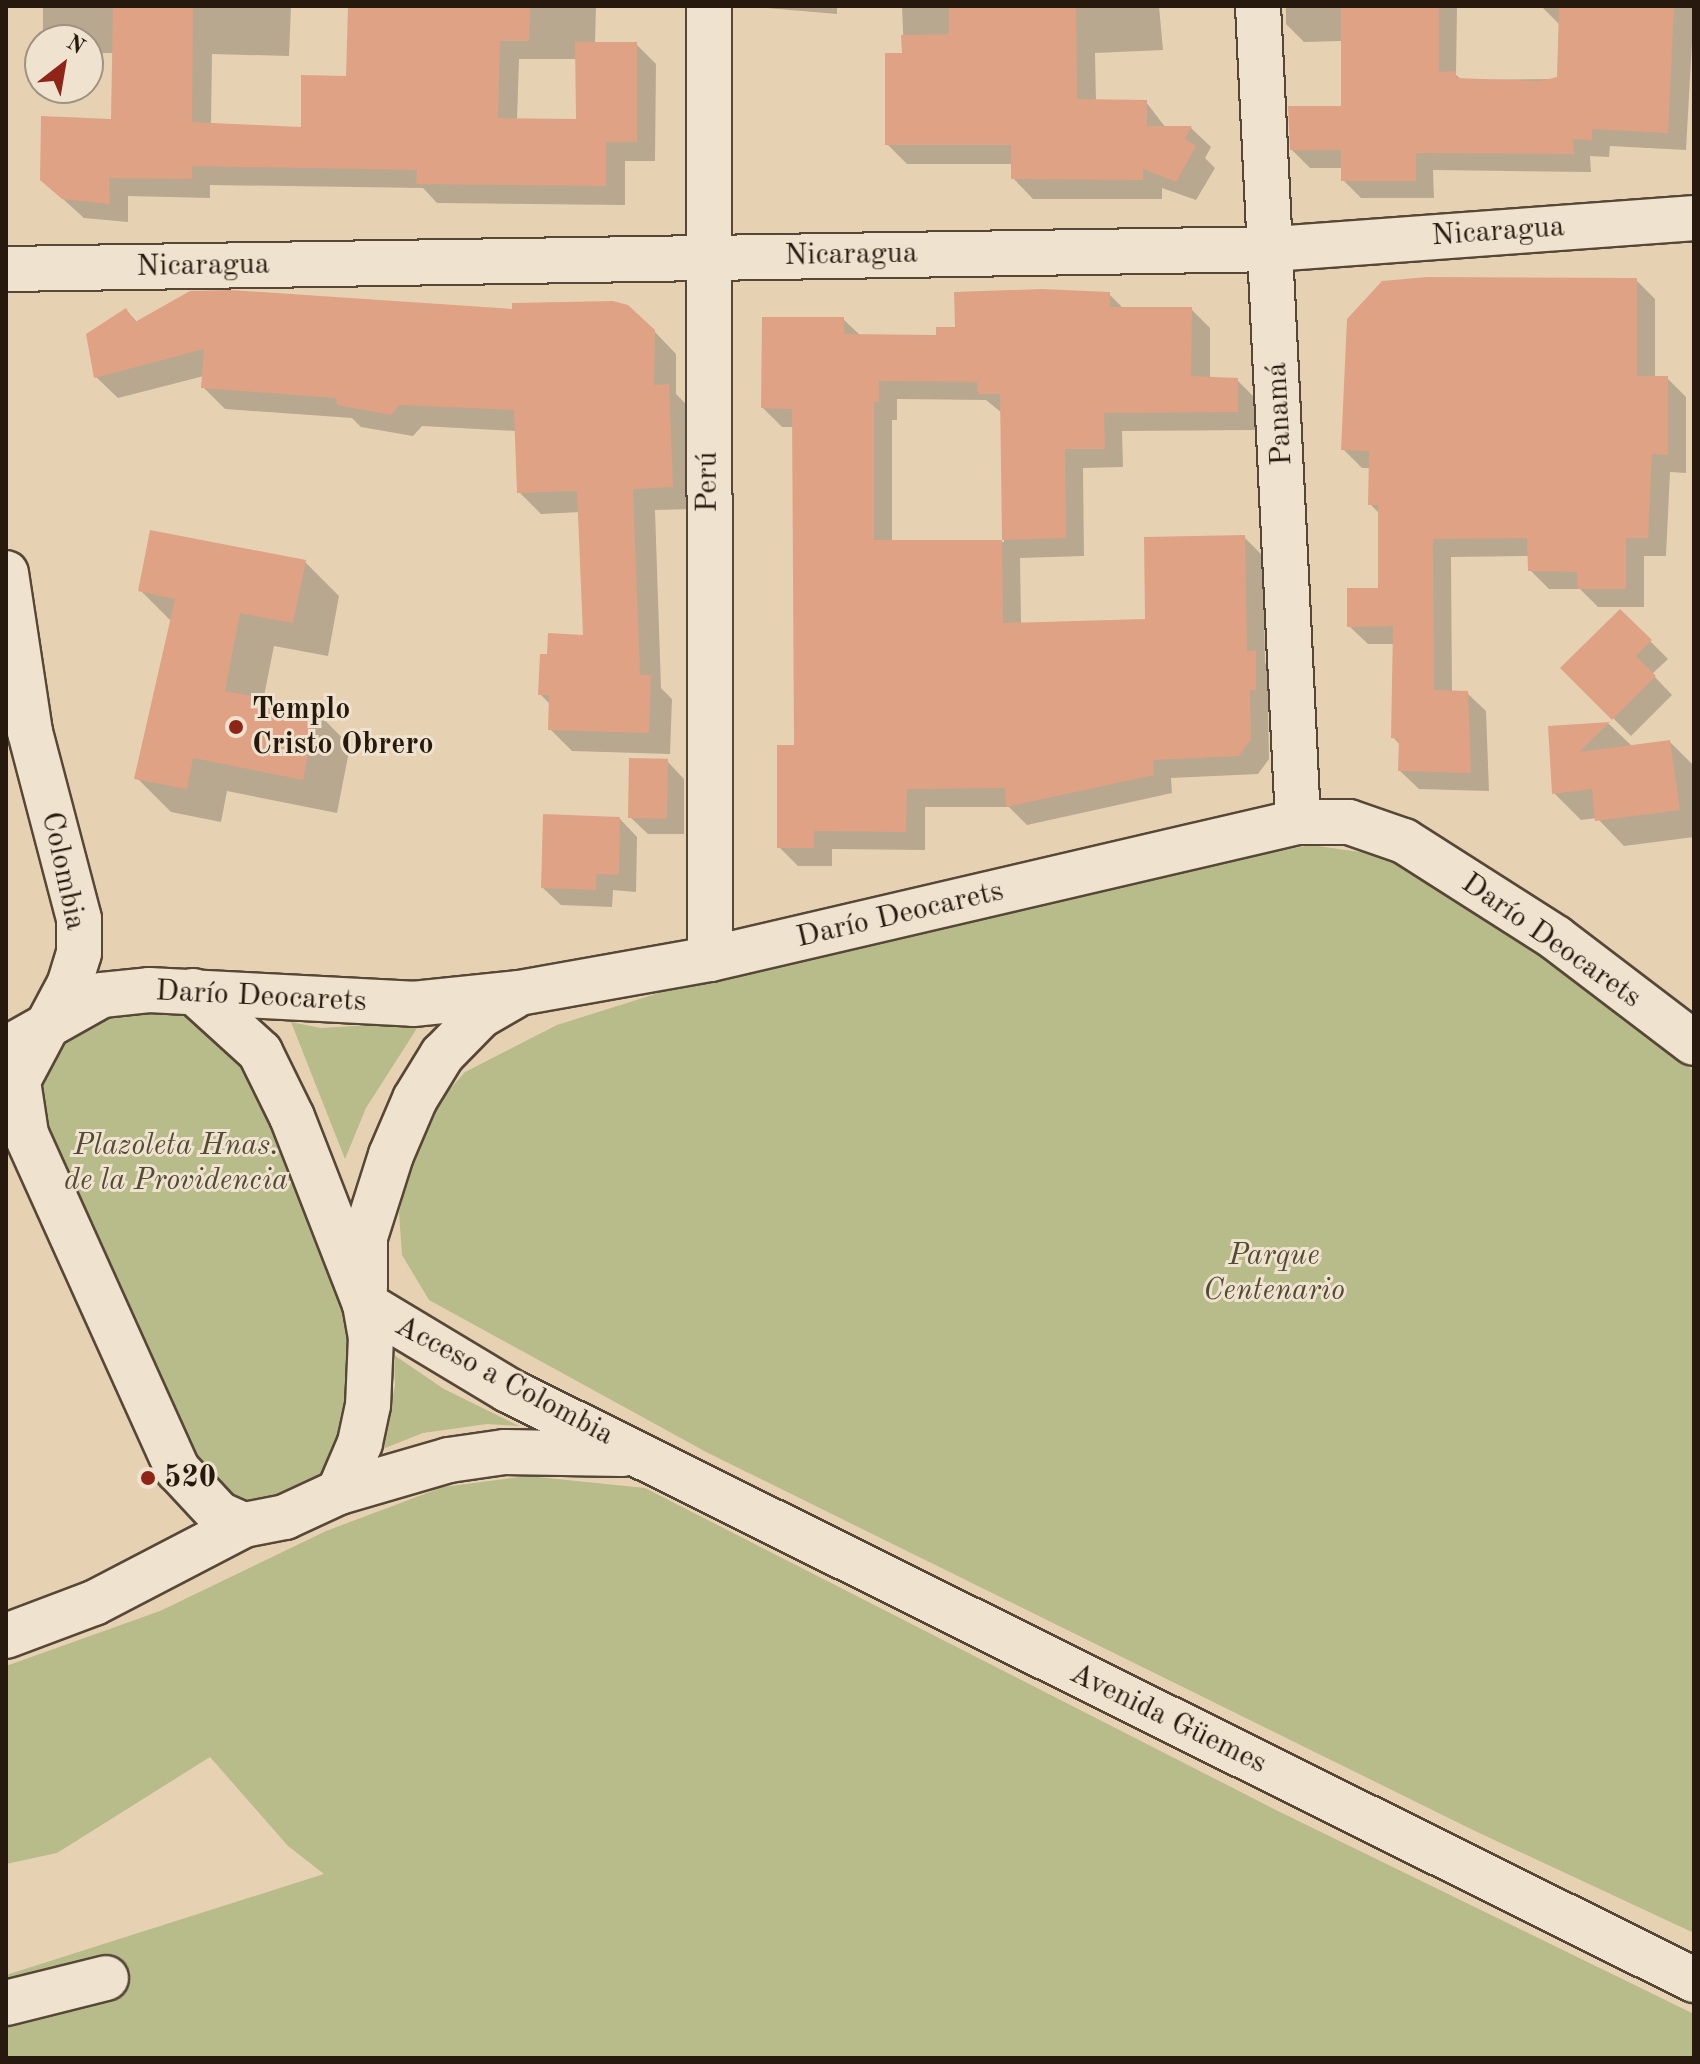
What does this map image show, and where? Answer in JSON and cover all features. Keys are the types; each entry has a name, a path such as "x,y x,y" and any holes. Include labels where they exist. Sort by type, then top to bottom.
{"street":[{"name":"Perú","path":"709,6 710,959"},
{"name":"Panamá","path":"1258,6 1273,249 1298,822"},
{"name":"Nicaragua","path":"6,269 1273,249 1694,218"},
{"name":"Colombia","path":"6,573 30,732 79,919 79,953 70,983 18,1081 26,1134 178,1470 219,1514 244,1525"},
{"name":"Darío Deocarets","path":"6,1049 102,995 193,991 413,1004 519,993 710,959 1298,822 1349,822 1404,841 1556,938 1694,1043"},
{"path":"193,991 229,1019 260,1052 292,1117 365,1304"},
{"path":"339,1492 360,1443 368,1405 371,1351 365,1304 365,1237 391,1155 415,1099 442,1055 470,1025 519,993"},
{"name":"Acceso a Colombia","path":"365,1304 508,1390 644,1455"},
{"path":"6,1636 94,1603 244,1525 285,1517 339,1492 449,1460 504,1452 644,1455"},
{"name":"Avenida Güemes","path":"644,1455 912,1595 1437,1849 1694,1980"},
{"path":"6,2003 106,1978"}],"green space":[{"name":"Parque Centenario","path":"1311,845 1381,855 1414,871 1531,949 1694,1071 1694,1933 1475,1831 708,1453 429,1300 402,1255 399,1213 420,1135 440,1100 465,1072 557,1025 703,979 1131,879"},
{"name":"Plazoleta Hnas. de la Providencia","path":"102,995 229,1019 365,1304 339,1492 219,1514 26,1134 47,1028"},
{"path":"291,1022 321,1028 421,1022 366,1108 345,1159"},
{"path":"394,1355 444,1389 519,1426 487,1424 423,1433 380,1450 395,1386"},
{"path":"528,1476 645,1488 1282,1813 1694,2014 1694,2058 6,2058 6,1975 324,1874 288,1846 210,1757 57,1853 6,1864 6,1666 160,1611 326,1531 443,1487"}],"building":[{"path":"113,6 193,6 192,122 301,127 301,75 346,76 348,6 530,6 529,41 500,41 498,118 576,119 575,42 637,42 637,142 606,142 606,186 416,184 417,170 192,166 192,179 109,178 110,204 62,199 40,180 41,116 111,119"},
{"path":"949,6 1076,6 1077,99 1147,100 1147,126 1192,126 1185,139 1196,146 1176,182 1143,169 1143,180 1011,179 1011,145 885,145 885,53 902,53 901,35 949,34"},
{"path":"1341,6 1439,6 1439,72 1456,71 1456,78 1540,81 1557,77 1559,6 1674,6 1668,133 1592,129 1592,140 1573,139 1574,154 1416,153 1416,181 1341,181 1341,150 1290,150 1288,106 1341,106"},
{"path":"1427,277 1637,278 1637,376 1668,376 1668,455 1652,454 1648,538 1626,538 1626,589 1578,589 1577,572 1528,571 1527,538 1433,539 1434,690 1468,691 1471,773 1398,771 1399,739 1391,738 1393,626 1347,627 1347,588 1378,588 1378,505 1368,505 1369,451 1341,450 1347,319 1382,281"},
{"path":"1042,289 1110,292 1110,307 1192,307 1191,376 1238,378 1238,412 1104,413 1105,449 1065,449 1066,538 1002,540 1003,623 1145,619 1144,537 1245,535 1247,651 1256,650 1256,690 1250,690 1251,739 1239,756 1153,760 1154,775 1006,807 1005,788 907,789 906,832 814,831 814,848 777,848 777,745 794,745 792,409 761,408 762,317 844,317 844,334 936,335 936,327 955,327 954,292","holes":["879,381 977,382 978,394 1000,394 1002,540 874,540 874,402 879,402"]},
{"path":"230,290 512,309 512,303 613,301 628,305 655,330 654,385 669,384 673,487 633,489 640,675 651,675 649,733 548,730 549,695 538,695 540,654 547,654 548,633 583,635 577,491 517,493 514,410 399,405 391,415 337,405 336,398 201,388 204,349 94,378 86,334 126,308 135,322 190,291"},
{"path":"150,530 306,560 293,623 240,613 225,691 317,709 303,780 193,758 187,789 134,779 175,599 138,591"},
{"path":"1620,609 1652,640 1636,656 1656,676 1612,720 1560,668"},
{"path":"1610,722 1579,752 1670,740 1680,810 1595,821 1592,789 1552,794 1548,726"},
{"path":"629,758 668,759 667,819 628,818"},
{"path":"543,814 620,817 619,875 596,874 596,890 541,888"}],"place":[{"name":"Templo Cristo Obrero","path":"236,727"},
{"name":"520","path":"148,1478"}]}
